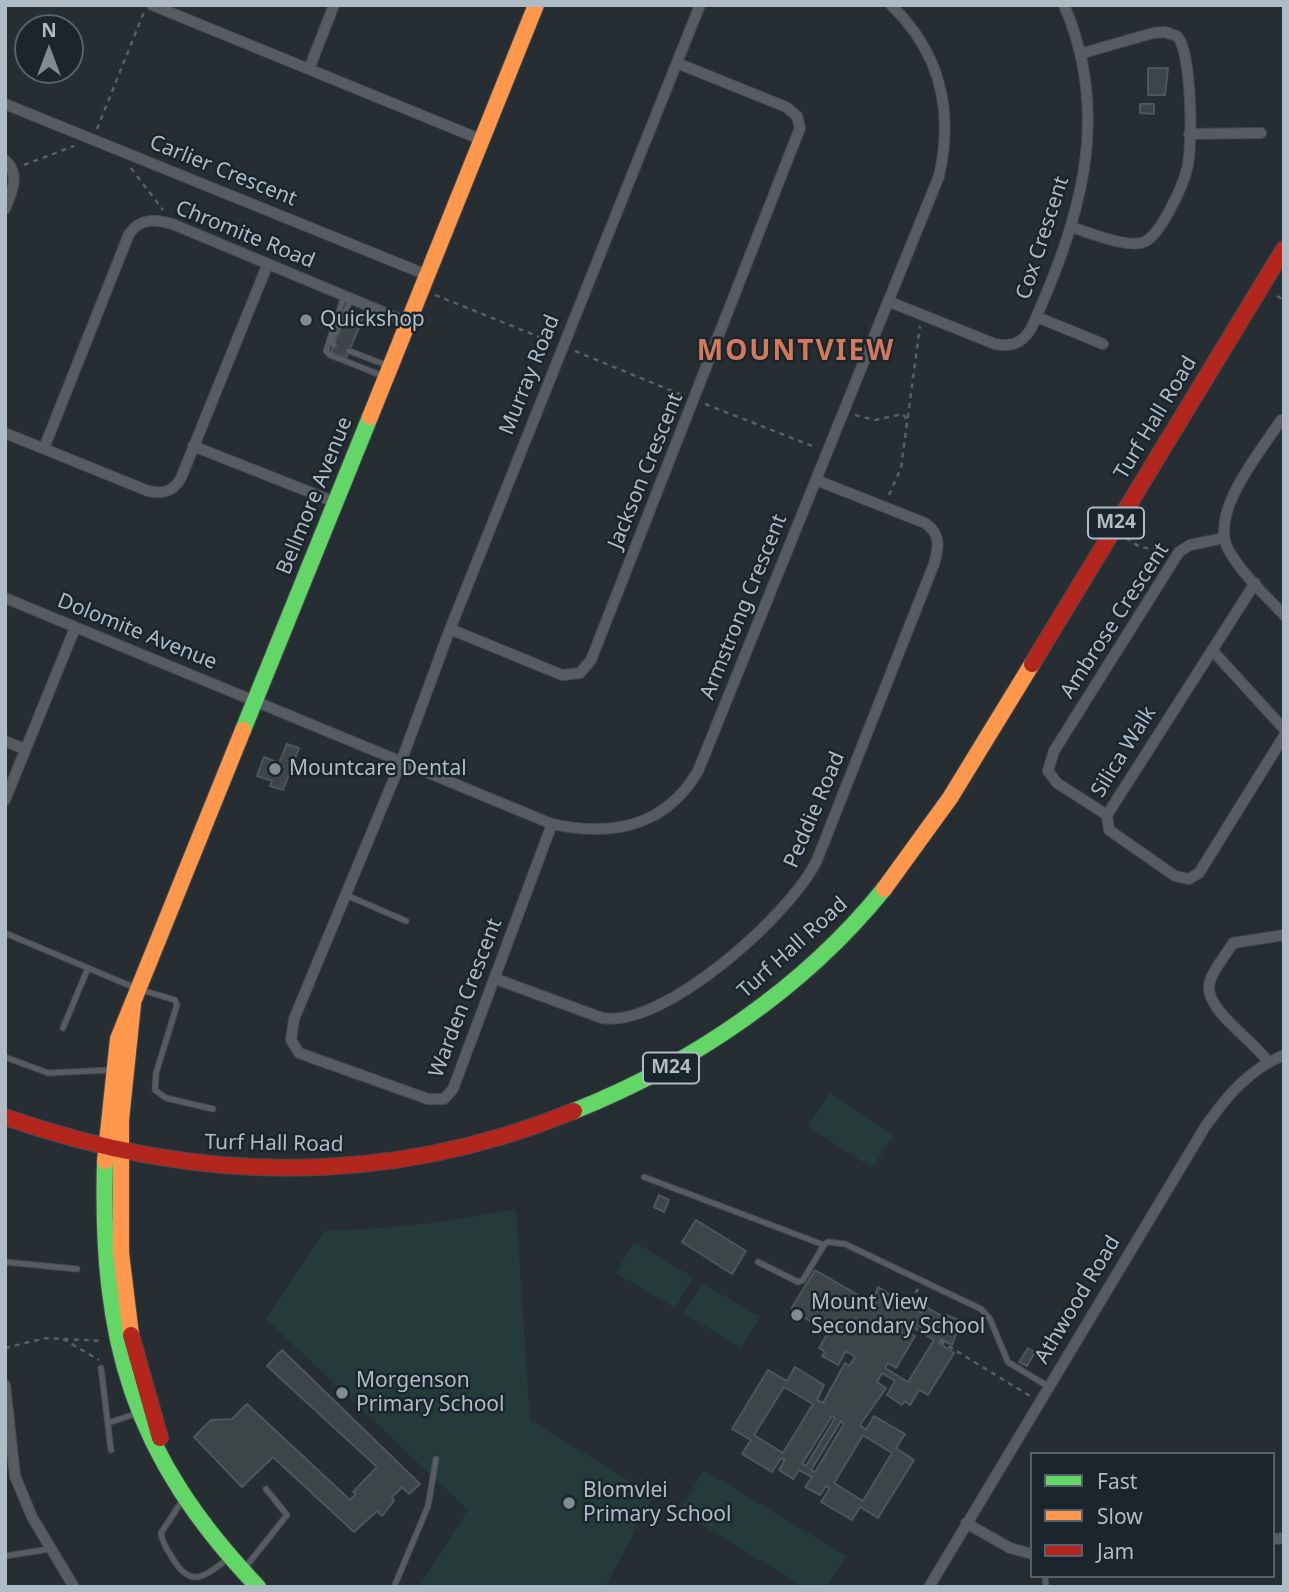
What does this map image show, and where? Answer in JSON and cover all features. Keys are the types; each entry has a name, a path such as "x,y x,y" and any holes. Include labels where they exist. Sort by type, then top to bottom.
{"street":[{"path":"149,5 482,140"},
{"path":"309,69 334,5"},
{"name":"Bellmore Avenue","path":"112,1149 112,1070 122,1025 536,5"},
{"name":"Murray Road","path":"401,762 450,629 700,5"},
{"name":"Armstrong Crescent","path":"254,701 552,824 592,831 636,826 664,810 690,784 890,302 939,176 946,131 941,83 921,40 891,5"},
{"name":"Cox Crescent","path":"890,302 1007,346 1025,339 1037,317 1071,227 1082,191 1087,150 1087,87 1083,53 1064,5"},
{"path":"1071,227 1132,244 1149,240 1158,231 1187,169 1189,134 1186,57 1177,36 1166,32 1153,33 1083,53"},
{"name":"Jackson Crescent","path":"450,629 562,675 580,673 592,660 800,128 797,116 786,107 677,63"},
{"name":"Carlier Crescent","path":"5,104 427,275"},
{"path":"1189,134 1261,133"},
{"path":"5,160 13,169 14,185 5,209"},
{"name":"Chromite Road","path":"44,448 129,234 139,223 163,221 407,322"},
{"name":"Turf Hall Road","path":"5,1117 112,1149 214,1166 296,1169 384,1163 467,1148 553,1122 617,1096 705,1047 770,1001 856,921 914,851 950,798 1284,249"},
{"path":"5,433 157,493 166,492 178,484 267,265"},
{"path":"1037,317 1103,344"},
{"path":"1283,419 1229,502 1222,528 1228,550 1284,615"},
{"path":"193,446 335,502"},
{"name":"Peddie Road","path":"496,979 602,1018 620,1020 639,1015 706,977 798,893 817,860 937,555 938,538 931,528 816,480"},
{"name":"Ambrose Crescent","path":"1107,815 1057,783 1048,771 1054,751 1178,552 1190,545 1224,538"},
{"name":"Silica Walk","path":"1255,583 1107,815 1109,830 1175,876 1189,879 1199,873 1284,736"},
{"name":"Dolomite Avenue","path":"5,598 254,701"},
{"path":"5,800 75,628"},
{"path":"1212,650 1284,729"},
{"path":"5,741 24,748"},
{"name":"Warden Crescent","path":"401,762 294,1019 291,1040 299,1053 428,1099 444,1099 453,1089 552,824"},
{"path":"1268,1062 1260,1049 1213,1005 1208,993 1210,979 1233,943 1249,938 1284,935"},
{"name":"Bellmore Avenue","path":"112,1149 136,996"},
{"name":"Athwood Road","path":"929,1587 1205,1128 1239,1083 1268,1062 1284,1055"},
{"path":"112,1149 109,1282 124,1370 139,1413 186,1495 230,1558 258,1587"},
{"path":"112,1149 130,1327 138,1368 169,1467"},
{"path":"5,1385 15,1476 24,1501 74,1587"},
{"path":"967,1523 1010,1548 1030,1553"}],"lane":[{"path":"334,345 332,342 348,298"},
{"path":"348,298 326,351 330,355 388,372"},
{"path":"349,351 388,372"},
{"path":"346,895 406,921"},
{"path":"5,933 88,968 136,996 175,1000 177,1004 156,1073 155,1090 166,1098 213,1110"},
{"path":"63,1028 88,968"},
{"path":"5,1057 48,1073 112,1070"},
{"path":"644,1177 824,1245"},
{"path":"758,1262 798,1282 803,1280 824,1245 828,1242 845,1244 981,1308 990,1319 1008,1362 1049,1387"},
{"path":"5,1262 77,1269"},
{"path":"101,1368 111,1450"},
{"path":"108,1423 139,1413"},
{"path":"394,1587 428,1506 436,1459"},
{"path":"242,1572 287,1515 266,1489"},
{"path":"186,1495 161,1533 180,1570 195,1578 204,1576 230,1558"},
{"path":"5,1556 51,1549"}],"path":[{"path":"13,169 92,139 149,5"},
{"path":"128,164 175,226"},
{"path":"430,293 555,343"},
{"path":"1277,296 1284,300"},
{"path":"884,507 901,468 920,326 925,316"},
{"path":"570,349 688,397"},
{"path":"702,403 813,447 822,445"},
{"path":"844,413 875,420 903,414 908,422"},
{"path":"1123,537 1140,547 1178,552"},
{"path":"911,1301 923,1280"},
{"path":"5,1348 46,1338 107,1341"},
{"path":"62,1339 106,1363"},
{"path":"940,1341 1030,1396"}],"green space":[{"path":"830,1093 894,1135 872,1168 808,1126"},
{"path":"516,1209 530,1420 654,1496 605,1587 419,1587 468,1510 266,1319 324,1231 420,1224"},
{"path":"634,1242 693,1277 675,1308 616,1273"},
{"path":"702,1283 760,1317 741,1348 684,1313"},
{"path":"704,1470 846,1556 827,1587 804,1587 679,1511"}],"building":[{"path":"1148,68 1168,68 1165,95 1148,95"},
{"path":"1140,104 1154,104 1154,114 1140,113"},
{"path":"348,311 363,318 346,358 331,352"},
{"name":"Mountcare Dental","path":"287,744 299,748 283,790 270,786 272,781 257,776 264,757 279,763"},
{"path":"659,1195 669,1200 664,1212 654,1207"},
{"path":"696,1220 746,1251 732,1274 682,1242"},
{"path":"815,1270 872,1303 878,1287 897,1299 898,1297 905,1304 908,1300 914,1302 911,1307 921,1313 925,1306 945,1318 947,1315 961,1321 952,1345 941,1339 939,1343 954,1353 928,1395 919,1390 910,1405 905,1401 902,1405 887,1395 895,1381 882,1373 877,1382 886,1388 860,1425 866,1430 874,1416 905,1434 896,1448 914,1460 878,1518 860,1507 852,1520 821,1502 830,1488 826,1486 820,1495 805,1487 812,1477 799,1470 793,1479 779,1470 785,1460 781,1458 772,1472 742,1454 751,1440 732,1429 768,1370 787,1381 795,1367 824,1385 817,1400 823,1403 845,1363 849,1366 855,1357 846,1351 838,1365 822,1356 825,1352 819,1348 828,1333 791,1309","holes":["911,1326 934,1340 908,1382 885,1368 888,1363 896,1368 915,1336 908,1332","784,1387 813,1404 783,1453 754,1435","832,1416 835,1418 806,1466 802,1464","841,1421 844,1424 815,1472 811,1470","863,1435 892,1453 863,1501 834,1483"]},
{"path":"1028,1348 1035,1352 1027,1366 1019,1362"},
{"name":"Morgenson Primary School","path":"282,1350 420,1484 409,1494 402,1487 392,1497 394,1501 382,1516 377,1511 354,1532 273,1457 242,1487 194,1437 211,1420 232,1419 247,1404 350,1500 356,1494 353,1492 377,1467 267,1366"}],"traffic: fast":[{"path":"243,730 370,417"},
{"path":"574,1111 661,1070 743,1020 818,959 853,925 884,889"},
{"path":"105,1161 109,1285 118,1340 132,1392 153,1441 180,1490 215,1538 258,1587"}],"traffic: slow":[{"path":"370,417 536,5"},
{"path":"884,889 950,798 1032,664"},
{"path":"105,1161 118,1039 243,730"},
{"path":"131,1335 121,1253 121,1120 133,1004"}],"traffic: jam":[{"path":"1032,664 1284,249"},
{"path":"5,1117 77,1139 148,1155 219,1165 290,1168 361,1164 432,1154 503,1136 574,1111"},
{"path":"131,1335 160,1438"}],"place":[{"name":"Quickshop","path":"306,320"},
{"name":"Mountcare Dental","path":"275,769"},
{"name":"Mount View Secondary School","path":"797,1315"},
{"name":"Morgenson Primary School","path":"342,1393"},
{"name":"Blomvlei Primary School","path":"569,1503"}],"district":[{"name":"MOUNTVIEW","path":"796,352"}]}
